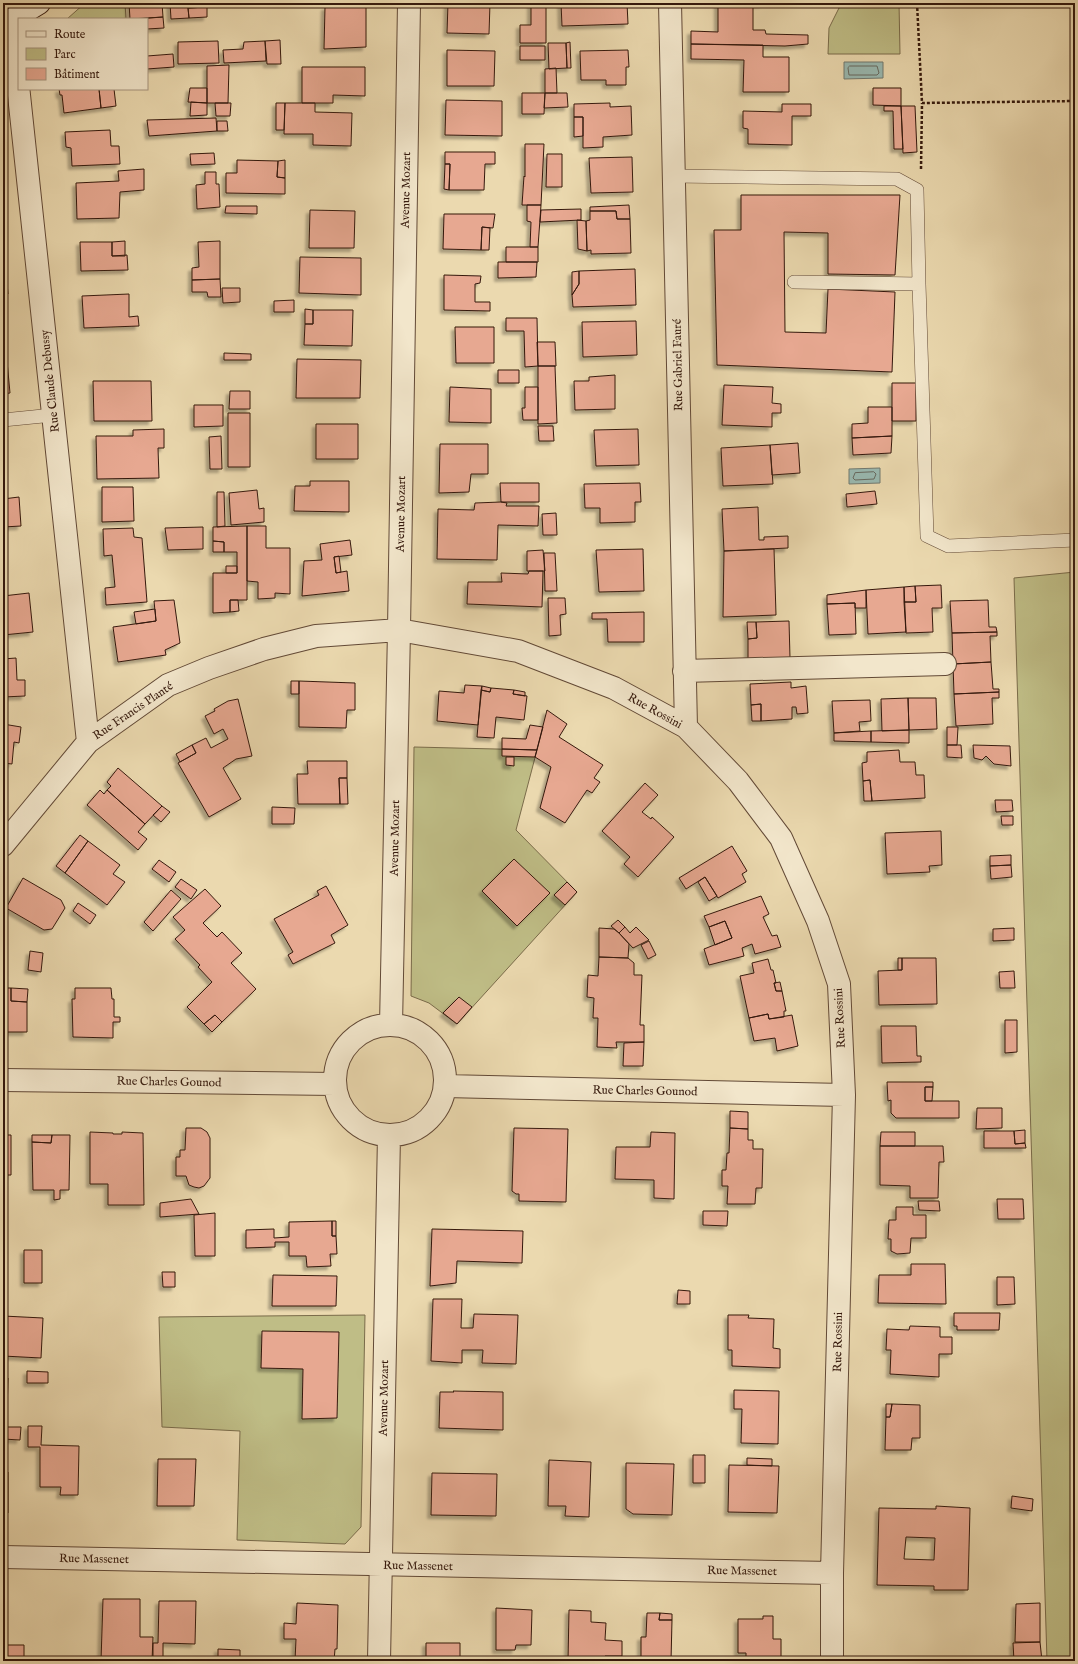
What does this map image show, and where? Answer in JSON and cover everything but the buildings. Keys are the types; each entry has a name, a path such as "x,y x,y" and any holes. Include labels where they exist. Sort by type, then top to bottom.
{"street":[{"path":"7,21 39,3"},
{"name":"Avenue Mozart","path":"391,1026 409,3"},
{"name":"Rue Gabriel Fauré","path":"670,3 686,728"},
{"name":"Rue Claude Debussy","path":"7,21 53,414 88,742"},
{"name":"Rue Rossini","path":"399,630 518,651 614,688 686,728 738,781 781,838 818,921 839,984 844,1095 832,1573 832,1661"},
{"name":"Rue Francis Planté","path":"3,845 88,742 168,685 209,668 264,649 316,636 399,630"},
{"path":"684,671 944,664"},
{"path":"391,1026 409,1028 425,1037 437,1051 444,1068 445,1086 441,1102 432,1116 420,1127 405,1134 389,1135 373,1132 358,1125 350,1117 338,1100 335,1084 337,1066 344,1050 357,1036 373,1028 391,1026"},
{"name":"Rue Charles Gounod","path":"3,1080 335,1084"},
{"name":"Rue Charles Gounod","path":"445,1086 844,1095"},
{"name":"Avenue Mozart","path":"379,1661 389,1135"},
{"name":"Rue Massenet","path":"3,1557 832,1573"}],"lane":[{"path":"674,176 897,179 917,190 918,284 927,536 948,546 1075,540"},
{"path":"794,282 918,284"},
{"path":"3,420 53,414"}],"path":[{"path":"917,3 922,103 922,164 917,190"},
{"path":"922,103 1075,101"}],"green space":[{"path":"85,3 125,3 126,18 68,18"},
{"path":"834,3 899,3 900,54 828,54 829,28 839,8"},
{"path":"1075,572 1075,1661 1047,1661 1014,578"},
{"path":"414,747 537,750 516,830 577,892 457,1024 429,1003 411,996"},
{"path":"365,1315 361,1527 345,1544 237,1540 240,1431 162,1427 159,1317"}],"water":[{"path":"844,62 883,62 883,78 844,79"},
{"path":"880,468 880,483 849,484 849,469"}]}
